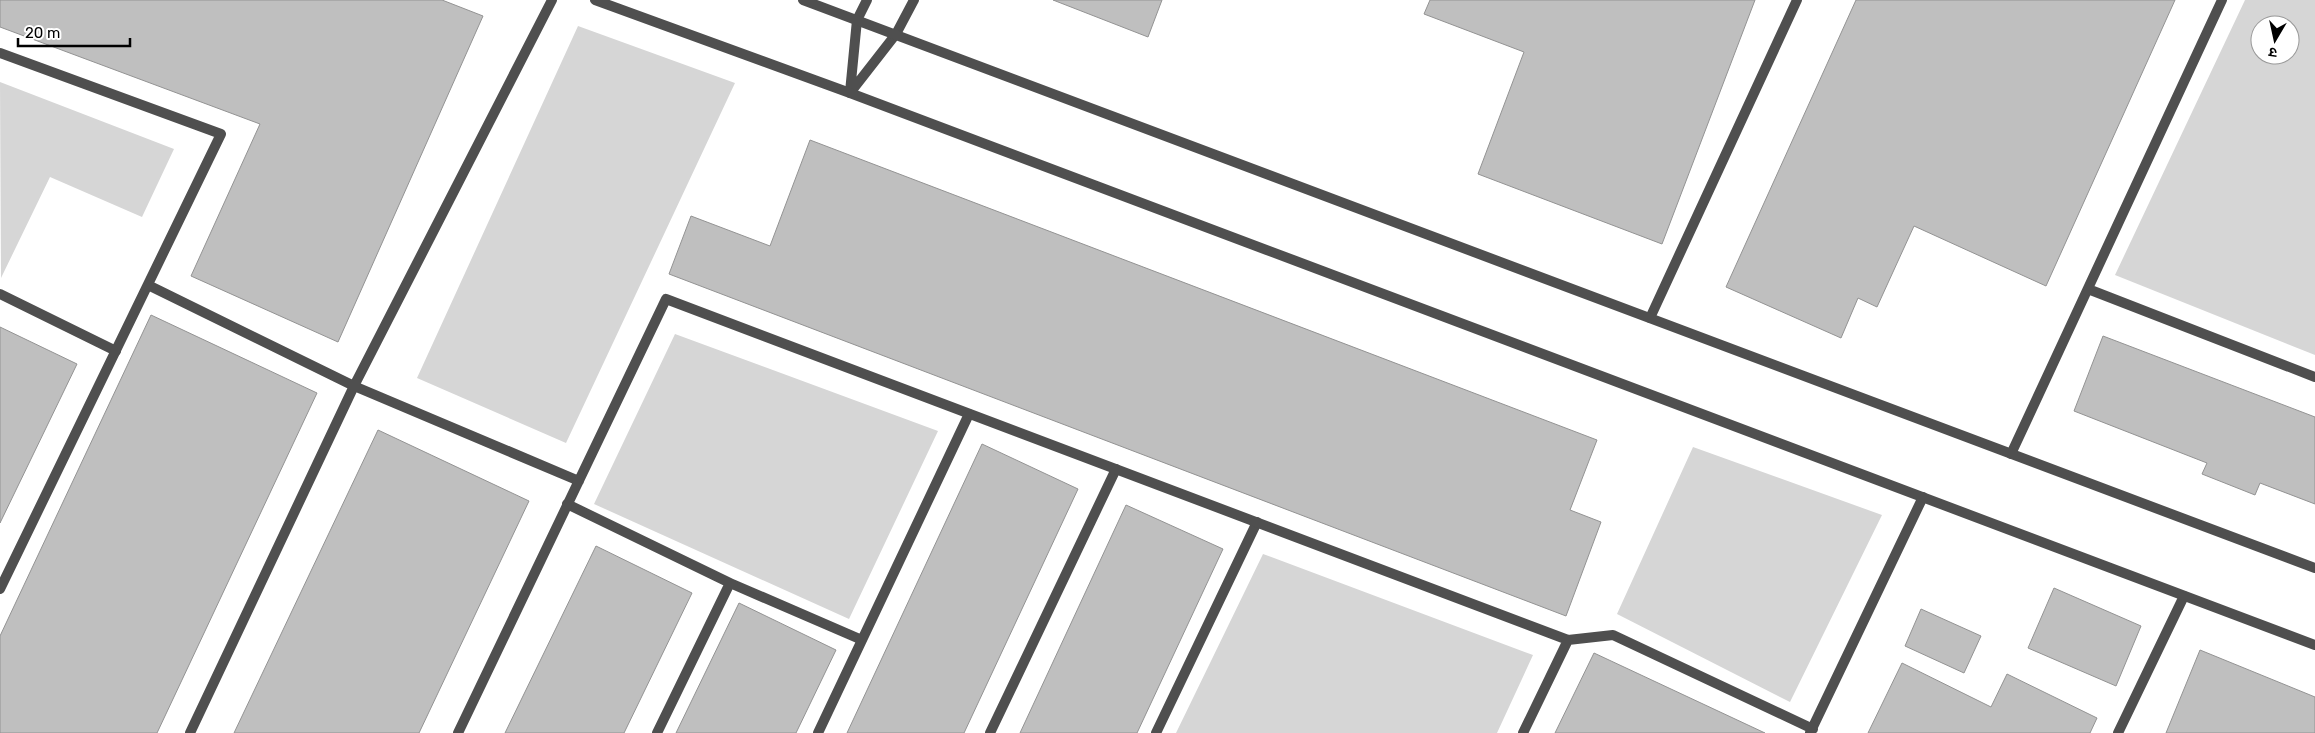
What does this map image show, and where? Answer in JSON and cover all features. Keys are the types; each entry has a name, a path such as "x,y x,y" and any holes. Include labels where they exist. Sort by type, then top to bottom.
{"street":[{"path":"190,733 354,386 552,0"},
{"path":"595,0 850,93 2315,645"},
{"path":"803,0 2315,568"},
{"path":"850,93 857,20 866,0"},
{"path":"850,93 896,34 914,0"},
{"path":"1650,318 1797,0"},
{"path":"2011,454 2222,0"},
{"path":"0,53 221,134 0,589"},
{"path":"148,285 354,386 579,481"},
{"path":"2088,289 2315,377"},
{"path":"0,294 116,351"},
{"path":"458,733 666,299 1568,640 1613,635 1812,731 1923,497"},
{"path":"818,733 968,414"},
{"path":"990,733 1116,469"},
{"path":"567,504 730,583 862,640"},
{"path":"1156,733 1257,522"},
{"path":"657,733 730,583"},
{"path":"2118,733 2184,596"},
{"path":"1523,733 1568,640"}],"shaded area":[{"path":"2245,0 2315,0 2315,355 2115,275"},
{"path":"578,26 735,83 566,443 417,378"},
{"path":"0,82 174,149 142,217 50,177 1,278"},
{"path":"675,334 938,431 849,619 594,504"},
{"path":"1693,447 1882,515 1790,702 1617,614"},
{"path":"1263,554 1533,655 1497,733 1176,733"}],"building":[{"path":"0,0 442,0 483,16 338,342 191,276 260,124 0,27"},
{"path":"1053,0 1162,0 1148,37"},
{"path":"1430,0 1755,0 1662,244 1478,174 1524,52 1424,14"},
{"path":"1856,0 2175,0 2046,286 1914,226 1877,307 1858,298 1841,338 1726,287"},
{"path":"810,140 1597,440 1570,510 1601,522 1566,616 669,274 691,216 770,246"},
{"path":"151,315 317,393 157,733 0,733 0,636"},
{"path":"0,327 77,364 0,523"},
{"path":"2103,336 2315,417 2315,504 2260,483 2255,495 2202,474 2207,463 2074,411"},
{"path":"378,430 529,501 419,733 234,733"},
{"path":"982,444 1078,489 964,733 847,733"},
{"path":"1126,505 1223,549 1137,733 1020,733"},
{"path":"596,546 692,593 624,733 505,733"},
{"path":"2054,588 2141,626 2116,686 2028,648"},
{"path":"739,603 836,650 796,733 676,733"},
{"path":"1921,609 1981,636 1964,673 1905,646"},
{"path":"2200,650 2315,697 2315,733 2166,733"},
{"path":"1594,653 1765,733 1555,733"},
{"path":"1902,663 1991,707 2007,674 2097,718 2090,733 1868,733"}]}
